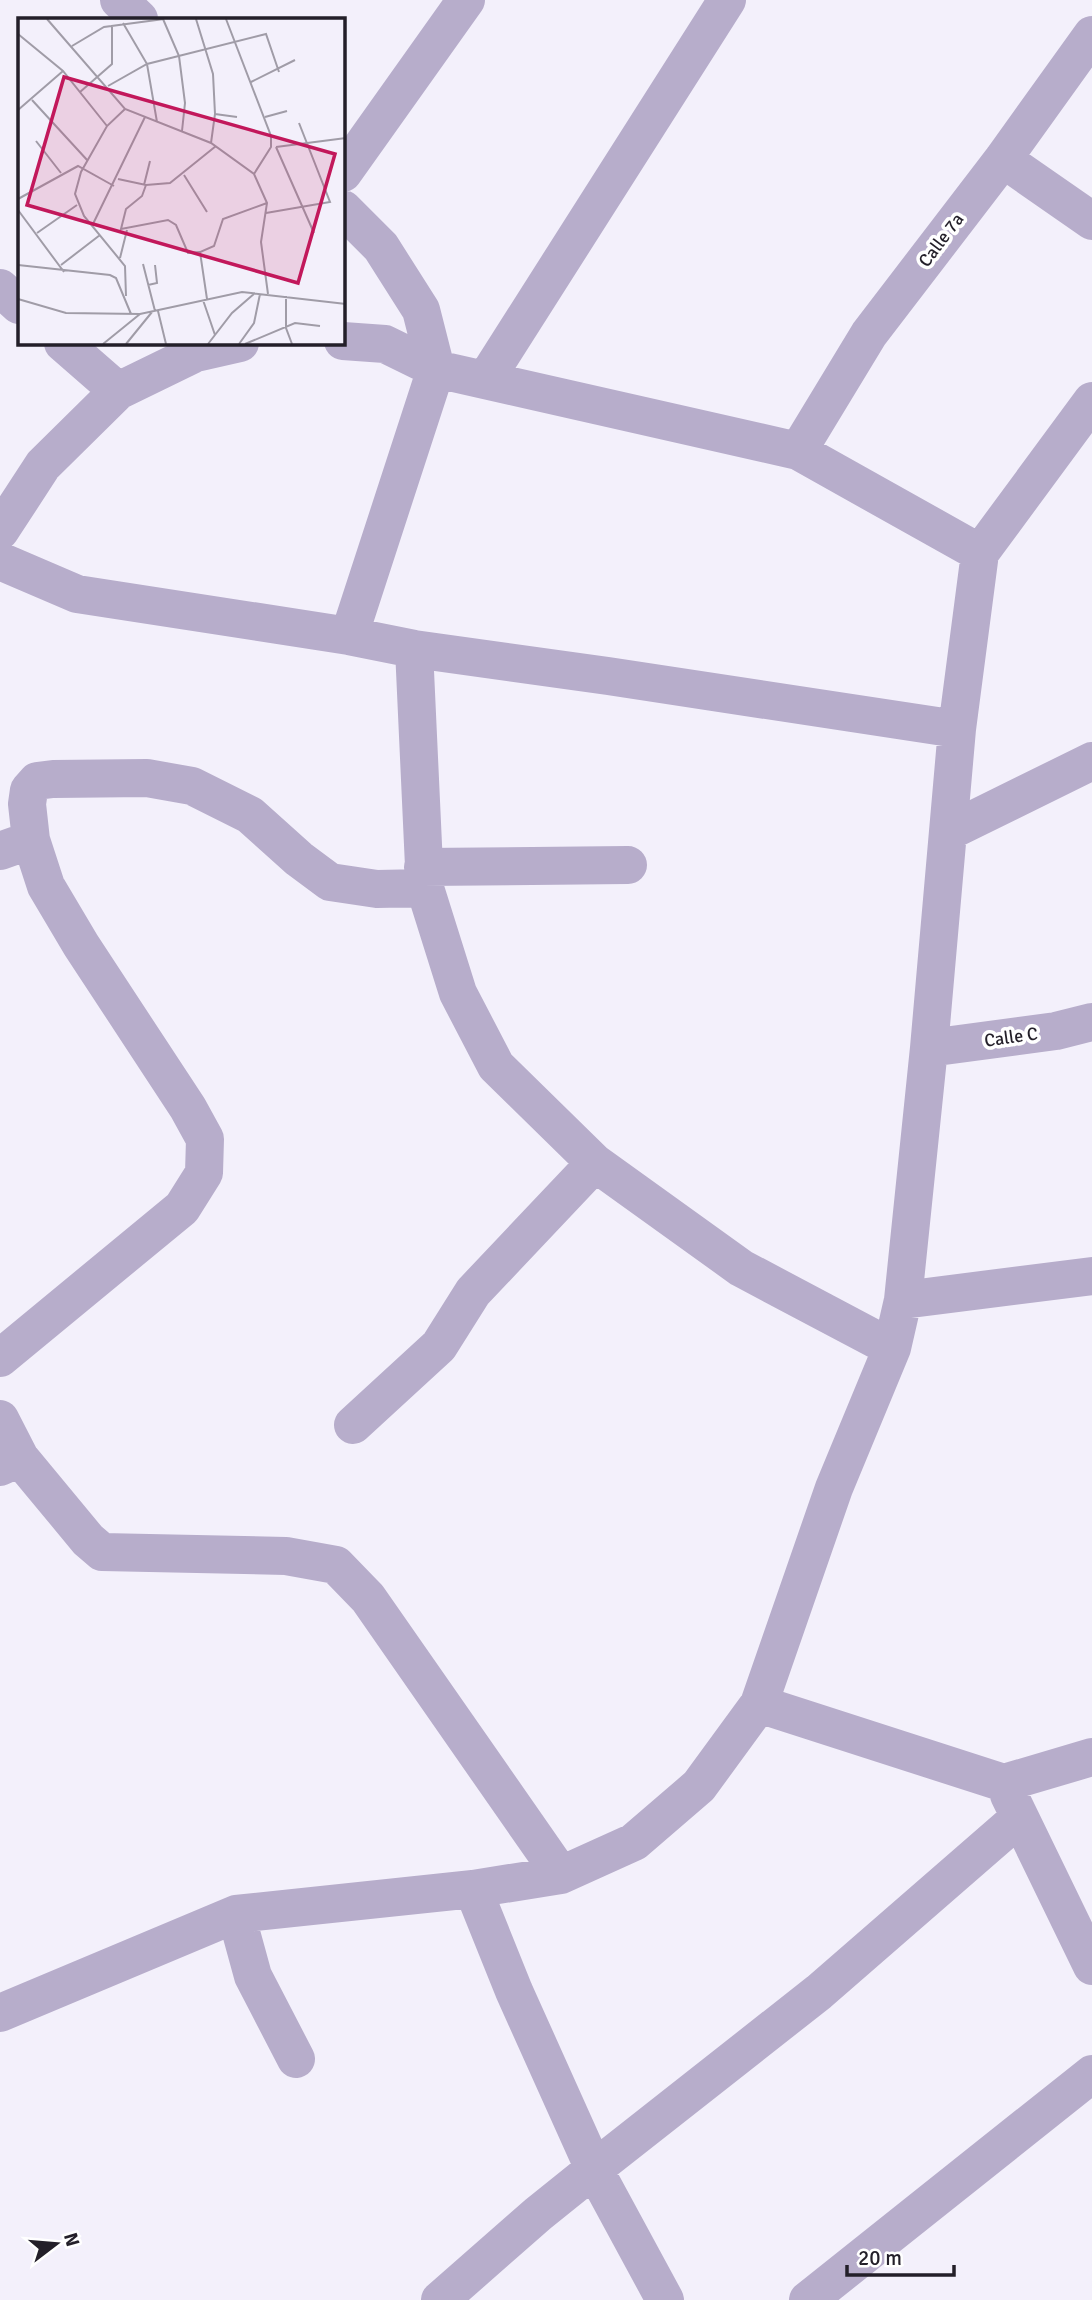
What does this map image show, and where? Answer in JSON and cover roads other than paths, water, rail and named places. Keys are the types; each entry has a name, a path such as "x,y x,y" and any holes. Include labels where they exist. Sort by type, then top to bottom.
{"street":[{"path":"119,0 138,18"},
{"path":"345,170 466,0"},
{"path":"486,379 727,0"},
{"name":"Calle 7a","path":"798,451 869,334 1003,159 1092,35"},
{"path":"1003,159 1092,222"},
{"path":"345,211 381,247 421,310 436,369 349,636"},
{"path":"0,288 18,303"},
{"path":"345,341 385,344 436,369 798,451 980,553"},
{"path":"66,345 118,391"},
{"path":"0,531 43,466 118,391 196,353 231,345"},
{"path":"0,2013 236,1914 473,1889 561,1875 634,1842 699,1786 759,1704 834,1488 892,1348 903,1300 929,1048 957,729 980,553 1092,401"},
{"path":"0,561 77,594 349,636 414,649 957,729"},
{"path":"414,649 424,877 458,993 496,1066 595,1163 741,1268 892,1348"},
{"path":"948,832 1092,761"},
{"path":"0,1358 182,1208 204,1173 205,1139 188,1108 81,945 47,886 16,846 29,790 37,781 147,778 192,786 250,815 299,859 330,881 377,889 424,877 628,865"},
{"name":"Calle C","path":"929,1048 1056,1031 1092,1022"},
{"path":"353,1425 439,1346 473,1292 595,1163"},
{"path":"903,1300 1092,1276"},
{"path":"0,1419 10,1463 102,1552 286,1556 336,1565 368,1598 561,1875"},
{"path":"759,1704 1004,1783 1092,1757"},
{"path":"1004,1783 1092,1966"},
{"path":"440,2300 538,2214 819,1992 1019,1818"},
{"path":"473,1889 514,1991 594,2169 665,2300"},
{"path":"236,1914 253,1976 296,2059"},
{"path":"807,2300 1092,2074"}]}
